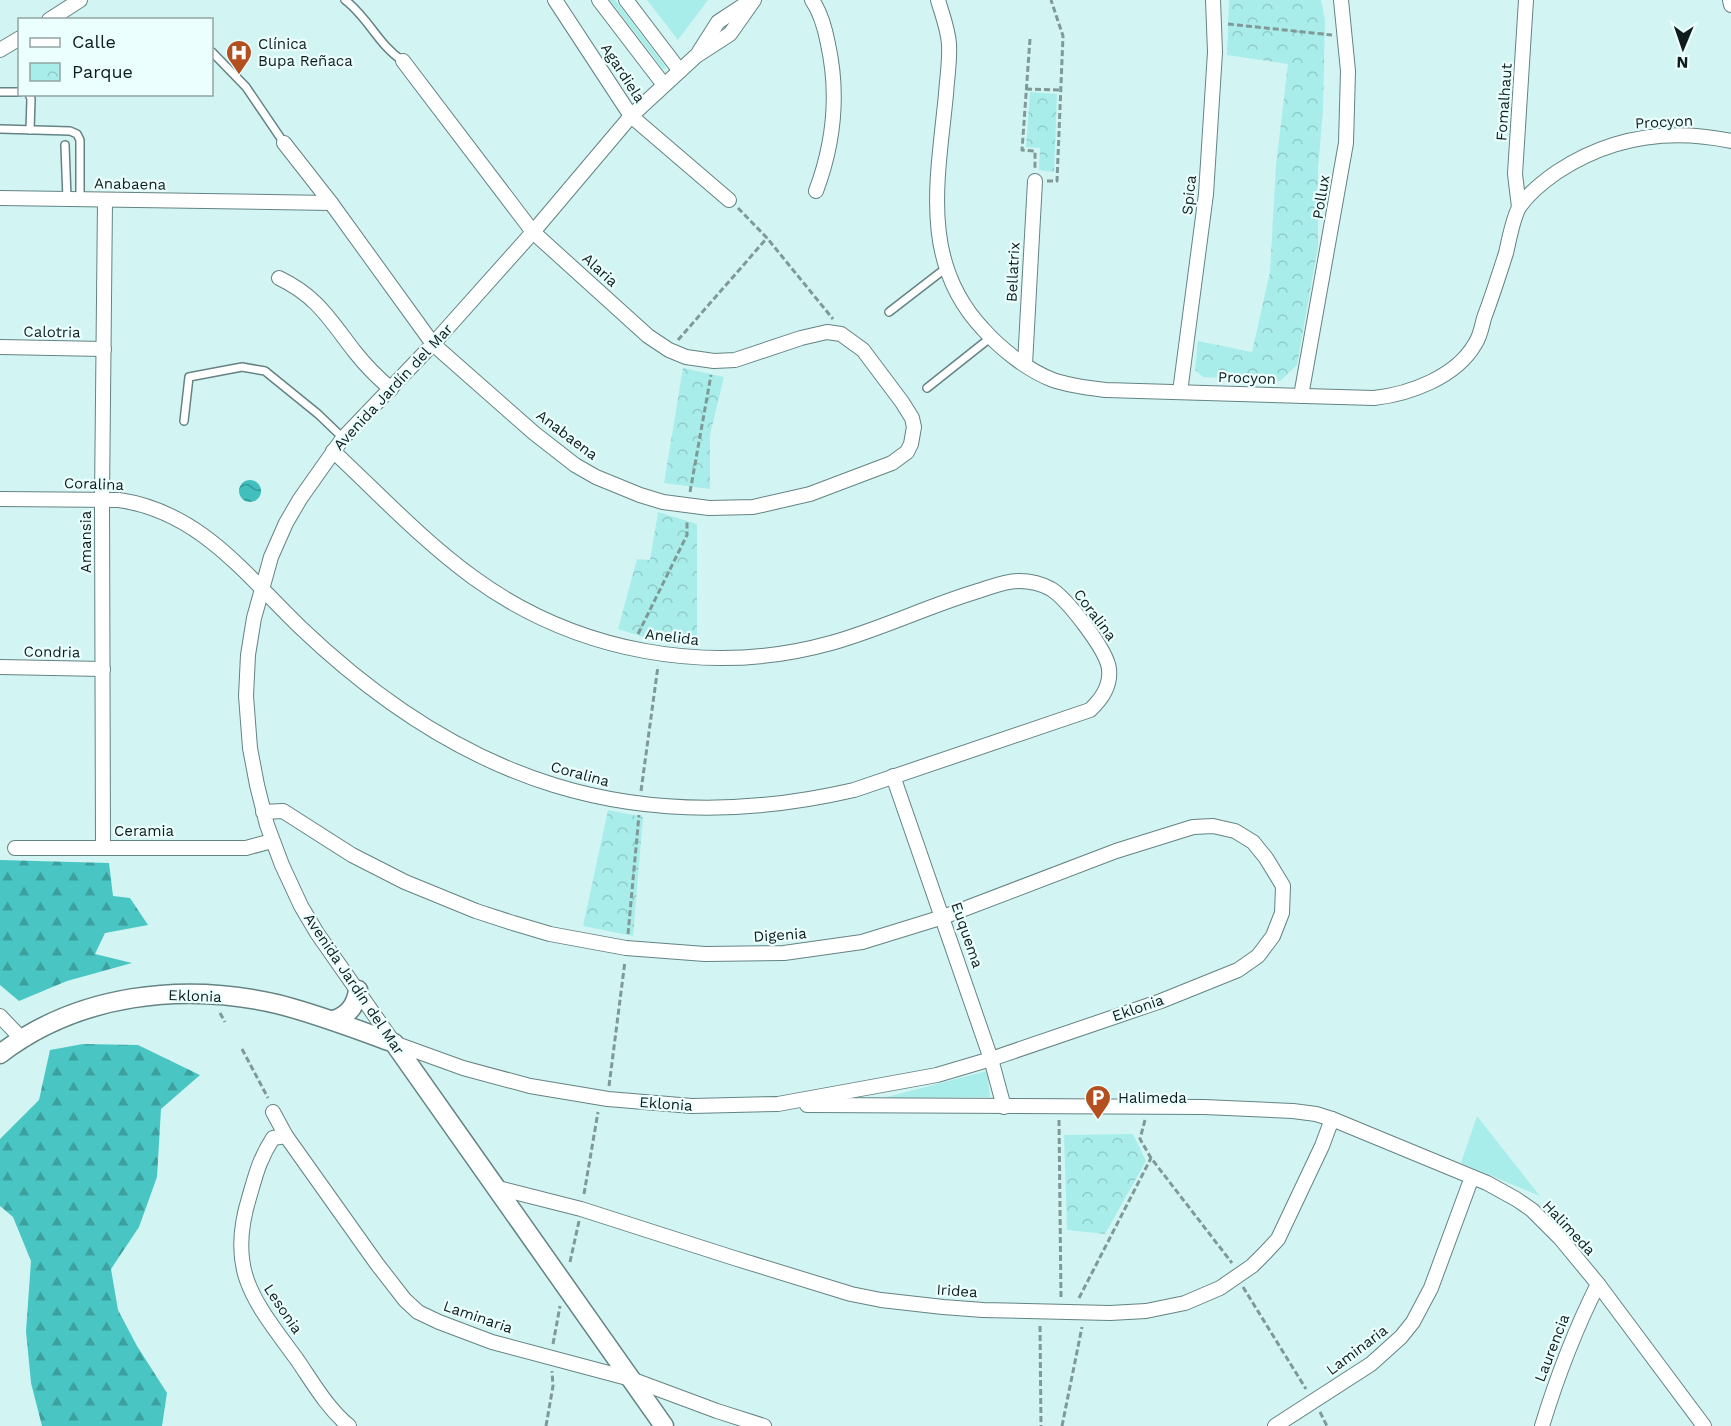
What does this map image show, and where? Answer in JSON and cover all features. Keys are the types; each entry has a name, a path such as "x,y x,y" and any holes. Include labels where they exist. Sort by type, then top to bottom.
{"street":[{"path":"52,18 80,0"},
{"name":"Agardiela","path":"555,0 631,116 729,200"},
{"path":"599,0 664,85"},
{"path":"627,0 680,71"},
{"name":"Avenida Jardín del Mar","path":"664,1426 394,1043 301,906 272,841 263,812 250,748 246,696 254,618 271,557 300,499 333,451 533,232 631,116 696,56 730,34 752,0"},
{"path":"812,0 824,25 834,83 829,152 816,191"},
{"name":"Procyon","path":"938,0 949,43 936,210 939,241 946,268 964,305 990,338 1025,364 1052,379 1073,385 1106,390 1301,396 1390,396 1420,387 1450,370 1475,344 1500,274 1519,207 1552,176 1591,153 1634,139 1674,134 1708,136 1731,141"},
{"name":"Spica","path":"1180,392 1206,194 1214,82 1213,0"},
{"name":"Pollux","path":"1301,396 1347,143 1346,36 1341,0"},
{"name":"Fomalhaut","path":"1519,207 1515,174 1526,0"},
{"path":"1730,0 1731,5"},
{"path":"0,50 18,39"},
{"name":"Alaria","path":"403,61 533,232 648,336 669,350 700,360 724,361 735,360 801,338 827,332 848,337"},
{"name":"Anabaena","path":"284,143 331,203 433,344 534,433 575,465 618,487 663,502 687,506 731,508 775,503 810,494 892,463 906,452 914,436 912,418 863,350 848,337"},
{"name":"Bellatrix","path":"1025,364 1035,181"},
{"name":"Anabaena","path":"0,198 331,203"},
{"name":"Amansia","path":"103,848 102,499 105,200"},
{"path":"279,278 316,301 357,354 392,389"},
{"name":"Calotria","path":"0,347 104,349"},
{"name":"Anelida","path":"333,451 455,563 503,598 570,631 660,654 746,658 802,650 858,635 955,598 1008,582 1029,581 1058,594"},
{"name":"Coralina","path":"0,498 102,499 143,504 182,520 228,555 302,629 371,688 453,743 544,782 575,791 640,804 712,809 783,804 854,790 1090,710 1098,703 1107,686 1109,676 1107,660 1086,627 1058,594"},
{"name":"Condria","path":"0,667 103,669"},
{"name":"Euquema","path":"893,776 991,1059 1004,1107"},
{"name":"Digenia","path":"263,812 283,811 352,855 405,882 476,911 550,934 626,948 705,954 784,953 862,942 943,917 1116,851 1203,826 1235,831 1253,842 1283,886"},
{"name":"Ceramia","path":"15,848 246,848 272,841"},
{"name":"Eklonia","path":"0,1054 21,1038 63,1017 92,1007 149,995 190,994 248,998 280,1005 333,1020 453,1065 542,1088 600,1098 692,1106 778,1104 937,1075 1161,1001 1238,970 1258,956 1273,936 1282,913 1283,886"},
{"path":"333,1020 350,1011 357,998 358,990"},
{"path":"0,1016 21,1038"},
{"name":"Halimeda","path":"778,1104 849,1107 1148,1106 1293,1111 1332,1119 1502,1190 1532,1210 1560,1238 1598,1284 1704,1426"},
{"name":"Laminaria","path":"273,1112 286,1136 392,1284 418,1312 492,1341 631,1379 764,1426"},
{"name":"Iridea","path":"498,1188 581,1209 851,1293 902,1303 943,1307 1085,1312 1146,1311 1176,1305 1220,1288 1252,1266 1278,1239 1322,1146 1332,1119"},
{"name":"Lesonia","path":"286,1136 273,1138 261,1157 243,1216 241,1262 254,1299 331,1407 349,1426"},
{"name":"Laminaria","path":"1275,1426 1371,1364 1401,1337 1418,1314 1431,1288 1472,1177"},
{"name":"Laurencia","path":"1542,1426 1554,1386 1576,1330 1598,1284"}],"lane":[{"path":"345,0 363,16 390,50 403,61"},
{"path":"213,53 246,87 284,143"},
{"path":"0,92 18,92"},
{"path":"30,96 30,130"},
{"path":"0,129 70,131 77,135 80,140 73,199"},
{"path":"65,145 73,199"},
{"path":"889,312 946,268"},
{"path":"927,388 990,338"},
{"path":"184,421 189,377 242,367 265,371 318,414 343,438"}],"path":[{"path":"1030,39 1022,150 1035,151 1035,181 1057,181 1063,36 1051,0"},
{"path":"1215,23 1346,36"},
{"path":"1026,89 1062,90"},
{"path":"729,200 768,238 848,337"},
{"path":"669,350 768,238"},
{"path":"640,804 660,654"},
{"path":"242,1049 273,1112"},
{"path":"581,1209 600,1098"},
{"path":"1062,1426 1085,1312 1079,1298 1151,1158 1140,1139 1148,1106"},
{"path":"1059,1107 1061,1310"},
{"path":"1041,1426 1040,1326 1050,1326"},
{"path":"546,1426 553,1386 551,1356"}],"green space":[{"path":"610,0 615,0 665,69 663,69"},
{"path":"647,0 708,0 678,40"},
{"path":"1229,0 1321,0 1325,21 1323,109 1318,169 1318,246 1297,365 1280,381 1203,377 1195,370 1198,341 1252,352 1270,272 1276,165 1288,64 1227,55"},
{"path":"1030,92 1057,94 1054,172 1039,170 1040,148 1026,147"},
{"path":"683,368 724,377 710,435 710,489 664,483"},
{"path":"658,512 697,524 697,642 660,642 618,629 637,559 650,560"},
{"path":"608,810 643,817 633,936 583,926"},
{"path":"0,860 109,863 113,896 130,898 148,925 105,933 95,954 132,963 67,981 19,1001 0,985"},
{"path":"83,1044 138,1045 200,1075 161,1109 157,1177 139,1227 111,1269 118,1310 137,1346 167,1393 162,1426 42,1426 31,1383 26,1331 31,1261 13,1217 0,1206 0,1139 39,1100 50,1050"},
{"path":"987,1071 990,1097 883,1098"},
{"path":"1477,1116 1540,1196 1461,1163"},
{"path":"1133,1134 1146,1161 1105,1234 1067,1230 1064,1135"}],"water":[{"path":"246,480 254,480 261,487 261,495 254,502 246,502 239,495 239,487"}],"place":[{"name":"Clínica Bupa Reñaca","path":"239,76"},
{"name":"Halimeda","path":"1098,1121"}]}
